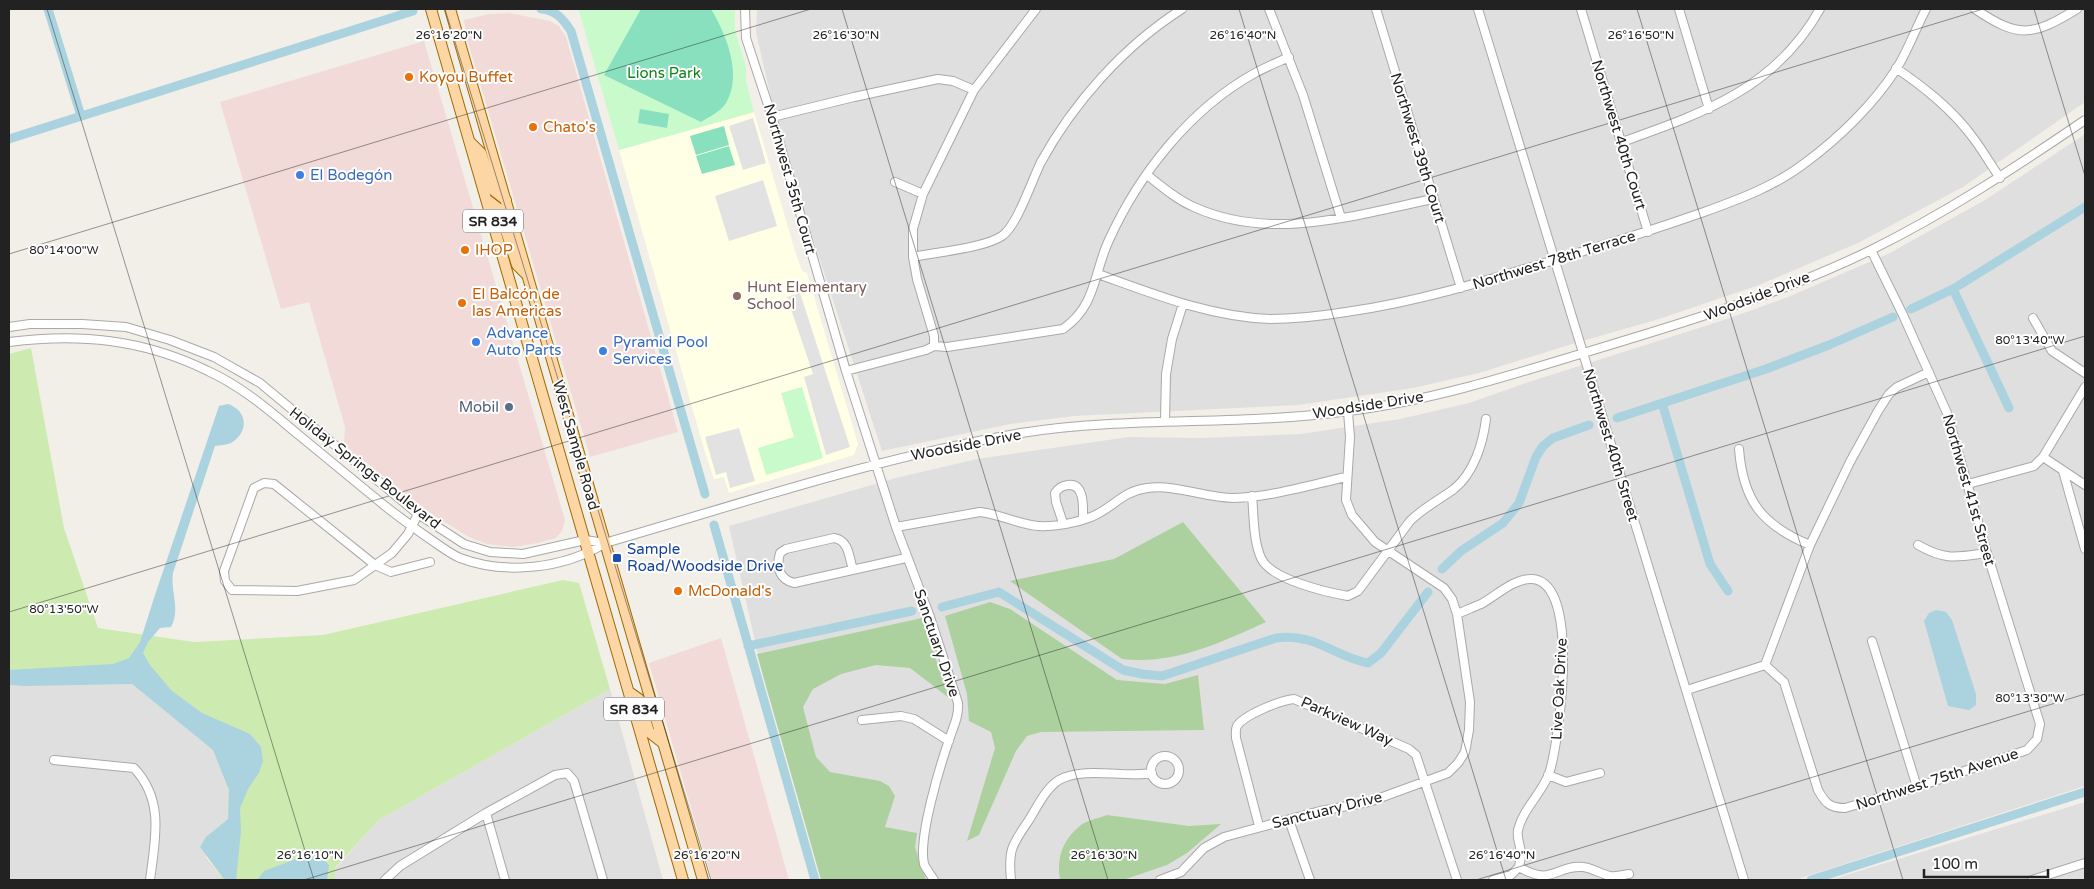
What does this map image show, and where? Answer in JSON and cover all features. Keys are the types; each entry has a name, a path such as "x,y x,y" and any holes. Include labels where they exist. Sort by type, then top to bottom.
{"main road":[{"name":"West Sample Road","path":"431,9 683,880"},
{"name":"West Sample Road","path":"450,9 703,880"},
{"path":"470,142 481,153 492,190 506,200"},
{"path":"486,199 499,209 517,265 528,277"},
{"path":"629,692 639,699 649,732 664,743"},
{"path":"679,866 691,880"}],"street":[{"name":"Northwest 35th Court","path":"745,9 746,38 772,117 846,371 876,464"},
{"path":"934,346 934,336 917,279 914,257 913,229 923,194 974,90 1036,9"},
{"path":"914,257 990,242 1004,235 1012,224 1042,162 1088,94 1130,50 1182,9"},
{"path":"1269,9 1289,57 1341,218"},
{"name":"Northwest 39th Court","path":"1376,9 1460,288"},
{"name":"Northwest 40th Street","path":"1478,9 1744,880"},
{"name":"Northwest 40th Court","path":"1581,9 1648,232"},
{"path":"1679,9 1709,109"},
{"path":"1622,142 1709,109 1737,95 1764,76 1789,53 1820,9"},
{"name":"Northwest 78th Terrace","path":"1098,274 1183,304 1227,316 1272,319 1318,316 1372,308 1460,288 1648,232 1766,188 1805,163 1838,136 1868,105 1896,68 1926,9"},
{"path":"1975,9 1996,23 2014,30 2033,30 2050,26 2077,9"},
{"path":"846,371 926,350 934,346 947,347 1063,329 1075,321 1085,308 1098,274 1107,242 1122,212 1164,150 1195,118 1254,74 1289,57"},
{"path":"1896,68 1923,86 1948,109 1973,138 2000,178"},
{"path":"772,117 854,97 938,80 952,81 974,90"},
{"name":"Woodside Drive","path":"605,543 876,464 950,446 1025,433 1100,425 1279,418 1348,412 1474,386 1674,326 1773,292 1870,250 1958,203 2000,178 2085,120"},
{"path":"1147,175 1192,207 1238,222 1269,226 1307,224 1433,199"},
{"path":"895,182 923,194"},
{"name":"Northwest 41st Street","path":"1870,250 1947,413 1987,553 2040,724 2037,740"},
{"path":"1165,421 1166,374 1172,339 1183,304"},
{"path":"2033,318 2052,351 2085,373"},
{"name":"Holiday Springs Boulevard","path":"9,327 30,324 82,324 126,327 170,340 214,357 260,384 418,514 464,544 490,552 523,554 584,540 605,543"},
{"name":"Holiday Springs Boulevard","path":"9,342 31,339 73,338 124,342 165,354 208,370 251,396 412,527 458,557 488,566 524,568 588,553 605,543"},
{"path":"1687,690 1765,665 1810,545 1850,462 1888,394 1897,387 1929,372"},
{"path":"251,396 260,384"},
{"path":"1968,484 2034,466 2043,457 2085,387"},
{"name":"Sanctuary Drive","path":"1160,880 1181,872 1204,848 1224,836 1320,811 1369,802 1448,773 1465,752 1468,738 1470,702 1457,614 1452,599 1444,588 1375,542 1352,515 1346,500 1350,437 1348,412"},
{"path":"1252,496 1257,547 1261,560 1269,570 1280,576 1348,596 1358,591 1387,550 1420,511 1456,487 1466,475 1483,441 1486,419"},
{"path":"329,460 338,448"},
{"path":"1739,449 1743,482 1755,507 1764,518 1782,532 1810,545"},
{"path":"2043,457 2085,485"},
{"name":"Sanctuary Drive","path":"876,464 906,558 930,617 958,703 959,714 948,741 922,847 925,865 934,880"},
{"path":"2063,471 2085,549"},
{"path":"896,527 980,512 993,513 1038,526 1083,519 1106,509 1120,496 1135,490 1166,488 1232,498 1252,496 1346,477"},
{"path":"418,514 412,527 392,553 375,565 354,580 297,591 232,590 225,581 224,571 254,488 264,483 274,484 375,565 391,572 430,562"},
{"path":"1063,523 1055,493 1060,487 1065,485 1074,484 1079,489 1082,496 1083,519"},
{"path":"853,570 846,545 841,539 834,538 786,550 780,554 778,562 781,575 785,581 794,583 853,570 906,558"},
{"path":"1918,545 1935,555 1949,557 1987,553"},
{"name":"Live Oak Drive","path":"1457,614 1482,603 1523,580 1534,578 1544,584 1551,592 1562,628 1560,718 1555,751 1541,791 1521,820 1517,833 1521,856 1518,868"},
{"path":"1872,641 1917,787"},
{"name":"Northwest 75th Avenue","path":"1765,665 1784,682 1818,790 1825,803 1834,808 1845,808 1917,787 2027,750 2037,740"},
{"name":"Parkview Way","path":"1259,826 1236,738 1236,728 1242,720 1284,700 1294,699 1303,702 1409,749 1416,755 1425,781"},
{"path":"862,720 901,716 914,719 948,741"},
{"path":"54,760 134,768 144,779 155,810 156,831 150,880"},
{"path":"386,880 400,866 486,813 555,775 567,773 574,781 603,880"},
{"path":"1548,775 1566,782 1600,773"},
{"path":"1011,880 1009,859 1011,847 1048,791 1058,780 1085,774 1152,774"},
{"path":"1425,781 1457,880"},
{"path":"486,813 505,880"},
{"path":"1289,820 1310,880"},
{"path":"2032,880 2085,863"},
{"path":"1493,880 1511,875 1518,868 1530,874 1552,878 1574,868 1585,867 1612,876 1629,874"},
{"path":"1181,872 1186,880"}],"shaded area":[{"path":"757,9 2085,9 2085,102 1963,187 1858,243 1759,285 1659,319 1479,373 1413,388 1298,405 1074,416 1010,424 882,451 805,214 771,98 756,32"},
{"path":"509,13 550,21 559,26 566,37 678,432 590,457 467,39 464,20 489,14"},
{"path":"424,41 565,520 562,531 556,538 538,543 513,547 487,544 469,537 433,515 344,445 345,427 309,302 281,309 220,102"},
{"name":"Hunt Elementary School","path":"754,112 795,251 802,271 807,273 858,444 854,455 729,493 724,477 714,479 704,449 619,150"},
{"path":"753,118 766,163 743,170 729,126"},
{"path":"2085,134 2085,786 1795,880 822,880 763,677 729,526 896,478 977,459 1129,437 1201,438 1301,434 1400,419 1469,403 1724,320 1788,297 1888,254 1985,200"},
{"path":"763,180 777,226 729,241 715,196"},
{"path":"800,293 850,447 826,455 804,377 813,374 787,297"},
{"path":"739,428 755,481 730,488 726,472 716,475 705,437"},
{"path":"721,638 789,880 712,880 649,663"},
{"path":"132,684 213,750 229,790 228,819 206,837 206,857 221,876 221,880 9,880 9,685"},
{"path":"610,689 663,880 335,880 335,869 379,820"},
{"path":"2085,802 2085,880 1830,880"}],"green space":[{"name":"Lions Park","path":"576,9 735,9 735,30 746,67 746,81 754,112 619,150 579,11"},
{"path":"641,9 711,9 727,42 733,68 733,80 731,92 724,106 701,122 604,75"},
{"path":"640,109 669,114 667,128 638,123"},
{"path":"724,126 729,145 696,155 690,136"},
{"path":"729,146 735,165 702,174 696,156"},
{"path":"31,348 64,528 98,628 194,642 323,635 563,580 579,583 610,689 379,820 335,868 335,880 221,880 221,876 200,847 206,837 228,819 229,790 213,750 132,684 9,685 9,354"},
{"path":"802,387 823,458 766,475 758,448 794,437 781,393"},
{"path":"1183,522 1266,622 1196,651 1160,659 1122,659 1010,581 1114,559"},
{"path":"990,602 1010,609 1117,680 1165,684 1198,675 1204,730 1041,732 1027,736 1016,751 979,835 967,841 995,748 991,732 969,721 967,694 945,616"},
{"path":"922,618 949,698 910,668 876,665 841,674 813,689 803,707 816,757 830,772 880,781 889,786 895,796 885,827 917,833 915,847 926,880 821,880 757,654"},
{"path":"1107,815 1189,826 1221,824 1187,853 1167,865 1123,880 1060,880 1060,857 1065,843 1070,836 1084,823"}],"water":[{"path":"228,404 235,407 239,412 244,422 243,428 237,438 231,443 215,446 173,573 174,620 171,627 160,628 148,642 143,653 150,665 172,691 202,713 250,734 261,747 263,761 259,773 248,789 240,808 241,831 236,880 225,880 200,847 206,837 228,819 229,790 213,750 132,684 9,685 9,670 113,664 129,658 140,642 219,406"},
{"path":"1936,610 1946,612 1952,620 1976,694 1976,705 1969,710 1948,706 1924,621 1929,613"},
{"path":"301,857 321,857 329,865 327,880 257,880 264,871"}],"waterway":[{"path":"48,9 81,116"},
{"path":"541,9 551,11 559,16 571,31 705,494"},
{"path":"9,139 413,11"},
{"path":"1911,309 1953,289 2085,207"},
{"path":"1953,289 2009,408"},
{"path":"1617,418 1766,369 1829,345 1893,317"},
{"path":"1662,403 1710,564 1728,591"},
{"path":"1442,569 1461,551 1503,523 1519,503 1536,457 1543,446 1553,438 1589,425"},
{"path":"714,525 815,880"},
{"path":"942,607 999,592 1123,670 1162,676 1276,638 1290,637 1314,642 1355,660 1368,663 1381,653 1428,592"},
{"path":"748,646 912,611"},
{"path":"1811,880 2085,792"}],"place":[{"name":"Koyou Buffet","path":"409,77"},
{"name":"Chato's","path":"533,127"},
{"name":"El Bodegón","path":"300,175"},
{"name":"IHOP","path":"465,250"},
{"name":"Hunt Elementary School","path":"737,296"},
{"name":"El Balcón de las Americas","path":"462,303"},
{"name":"Advance Auto Parts","path":"476,342"},
{"name":"Pyramid Pool Services","path":"603,351"},
{"name":"Mobil","path":"509,407"},
{"name":"Sample Road/Woodside Drive","path":"617,558"},
{"name":"McDonald's","path":"678,591"}]}
